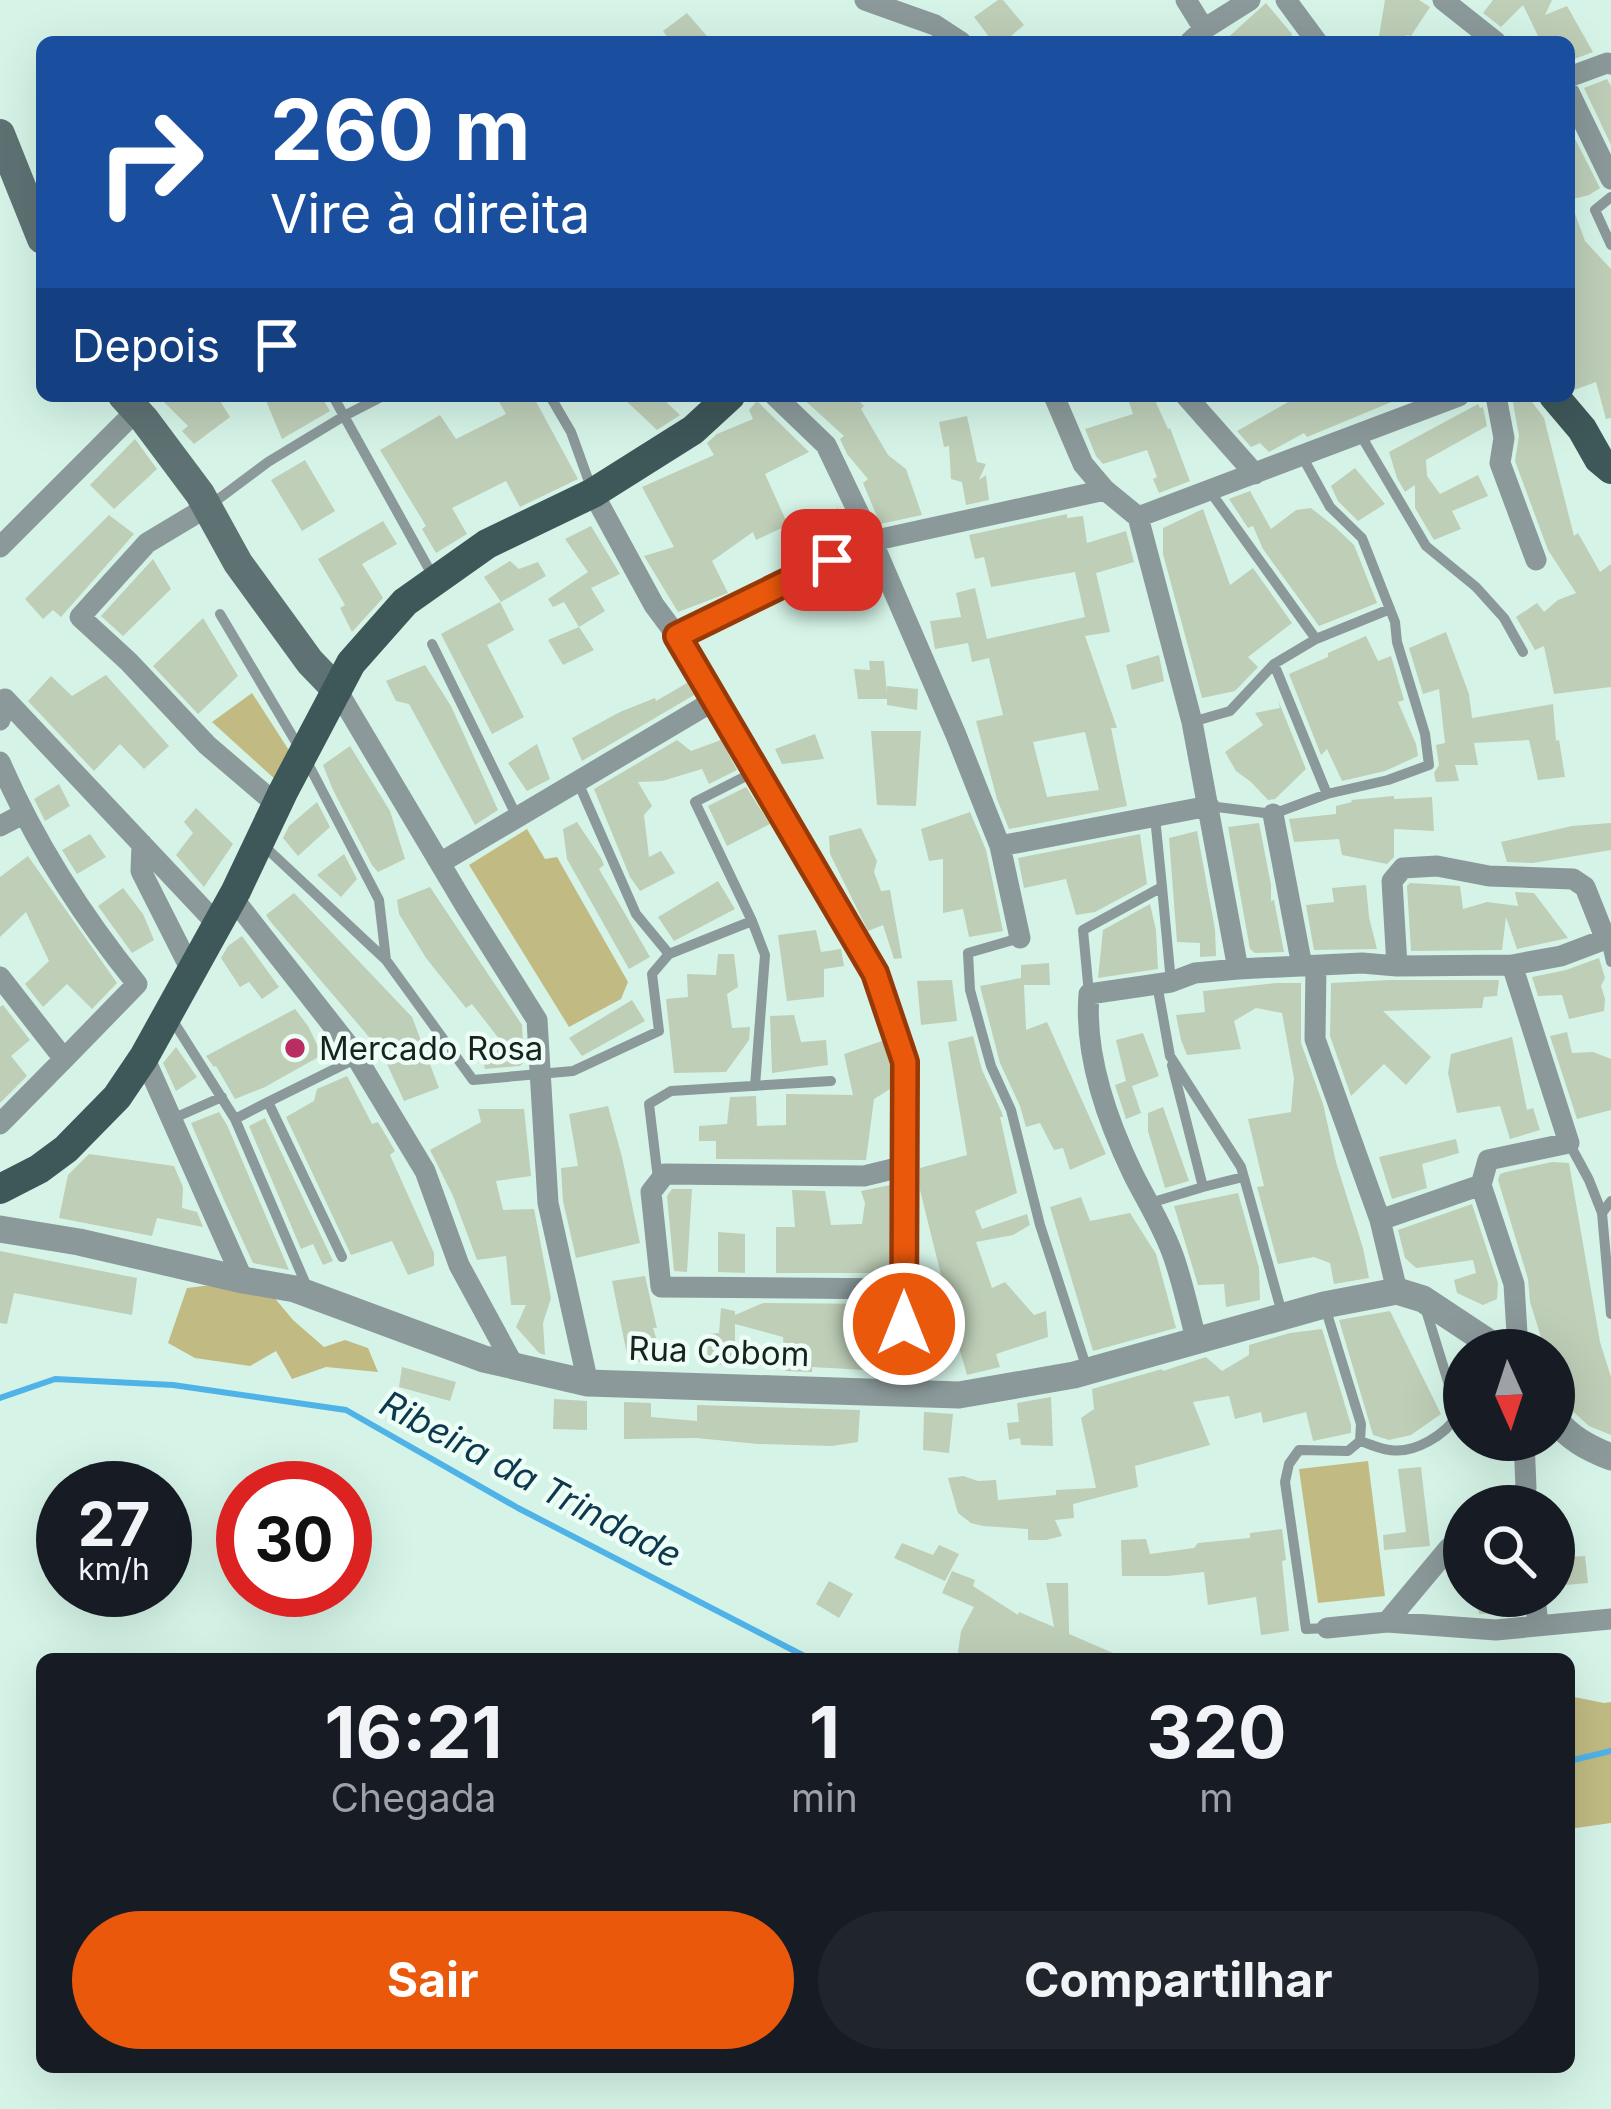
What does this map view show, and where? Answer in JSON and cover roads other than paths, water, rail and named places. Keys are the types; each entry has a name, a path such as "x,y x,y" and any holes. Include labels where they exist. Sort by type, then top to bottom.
{"main road":[{"path":"0,134 36,224"},
{"path":"0,1189 39,1169 117,1097 225,910 351,662 378,632 406,602 487,544 593,493 693,430 723,402"},
{"path":"1559,402 1611,469"},
{"path":"130,404 207,507 238,563 310,662 337,690"},
{"path":"1582,429 1611,442"}],"street":[{"path":"865,0 935,25 952,36"},
{"path":"1186,0 1197,36 1250,0"},
{"path":"1286,0 1313,36"},
{"path":"1443,0 1488,36"},
{"path":"1575,75 1611,64"},
{"path":"1575,104 1611,178"},
{"path":"782,402 826,445 872,541 1000,846 1020,938"},
{"path":"1057,402 1083,464 1138,518 1192,722 1238,970"},
{"path":"1191,402 1255,474"},
{"path":"1138,518 1443,402"},
{"path":"1497,402 1504,438 1500,463 1536,560"},
{"path":"0,547 130,404"},
{"path":"677,636 872,541 1105,490"},
{"path":"593,493 654,605 677,636 875,973 905,1062 904,1393"},
{"path":"207,507 147,543 80,616 206,745 277,805"},
{"path":"337,690 537,1020 548,1203 588,1383"},
{"path":"440,863 715,700"},
{"path":"2,702 142,844 225,910 357,1058 425,1171 459,1265 515,1368"},
{"path":"0,762 22,814 137,984 0,1124"},
{"path":"1000,846 1209,806"},
{"path":"0,826 22,814"},
{"path":"1273,814 1309,966 1316,1039 1380,1220 1410,1295 1466,1329"},
{"path":"142,844 141,871 191,970"},
{"path":"1196,1339 1174,1257 1133,1173 1099,1085 1089,1038 1089,994 1164,983 1195,973 1362,963 1397,966 1512,965 1610,946 1586,887 1573,880 1489,876 1437,866 1403,868 1392,881 1397,966"},
{"path":"1512,965 1569,1142 1487,1160 1481,1185 1514,1284 1517,1329"},
{"path":"0,976 64,1059"},
{"path":"144,1057 243,1280"},
{"path":"904,1166 864,1176 665,1174 651,1192 661,1287 904,1289"},
{"path":"1380,1220 1481,1185"},
{"name":"Rua Cobom","path":"0,1228 295,1289 484,1359 588,1383 958,1395 1088,1372 1324,1305 1410,1295"},
{"path":"1575,1439 1611,1457"},
{"path":"1387,1622 1443,1555"},
{"path":"1537,1617 1538,1625"},
{"path":"1327,1628 1387,1622 1496,1630 1611,1619"}],"lane":[{"path":"1611,197 1595,209 1611,245"},
{"path":"336,402 435,581"},
{"path":"207,507 268,462 371,402"},
{"path":"554,402 571,432 593,493"},
{"path":"1360,434 1426,546 1476,587 1504,618 1523,652"},
{"path":"1209,806 1273,814 1429,765 1425,734 1390,609 1362,538 1330,507 1302,456"},
{"path":"1210,490 1316,639"},
{"path":"1192,722 1230,711 1274,664 1316,639 1390,609"},
{"path":"220,614 303,754 379,900 386,960"},
{"path":"432,644 517,817"},
{"path":"1274,664 1327,794"},
{"path":"755,1086 765,955 695,802 757,771"},
{"path":"577,780 636,914 669,955"},
{"path":"1155,816 1170,1056 1203,1187"},
{"path":"259,842 386,960 473,1080 573,1071 658,1031 652,974 669,955 752,921"},
{"path":"1089,994 1083,930 1162,887"},
{"path":"1020,938 968,953 970,990 992,1066 1011,1110 1040,1225 1088,1372"},
{"path":"168,1012 236,1119 311,1295"},
{"path":"1170,1056 1240,1167 1283,1316"},
{"path":"236,1119 357,1058"},
{"path":"659,1182 650,1104 671,1091 831,1082"},
{"path":"172,1119 222,1097"},
{"path":"268,1102 343,1257"},
{"path":"1569,1142 1602,1213 1611,1314"},
{"path":"1150,1203 1243,1177"},
{"path":"1602,1213 1611,1201"},
{"path":"1360,1442 1394,1451 1423,1444 1451,1426 1458,1414 1410,1295"},
{"path":"1324,1305 1361,1424 1360,1442 1348,1451 1299,1450 1285,1482 1306,1629 1327,1628"}],"waterway":[{"name":"Ribeira da Trindade","path":"0,1398 55,1379 173,1385 346,1410 518,1508 798,1653"},
{"name":"Ribeira da Trindade","path":"1575,1760 1611,1751"}],"place":[{"name":"Mercado Rosa","path":"295,1048"}]}
